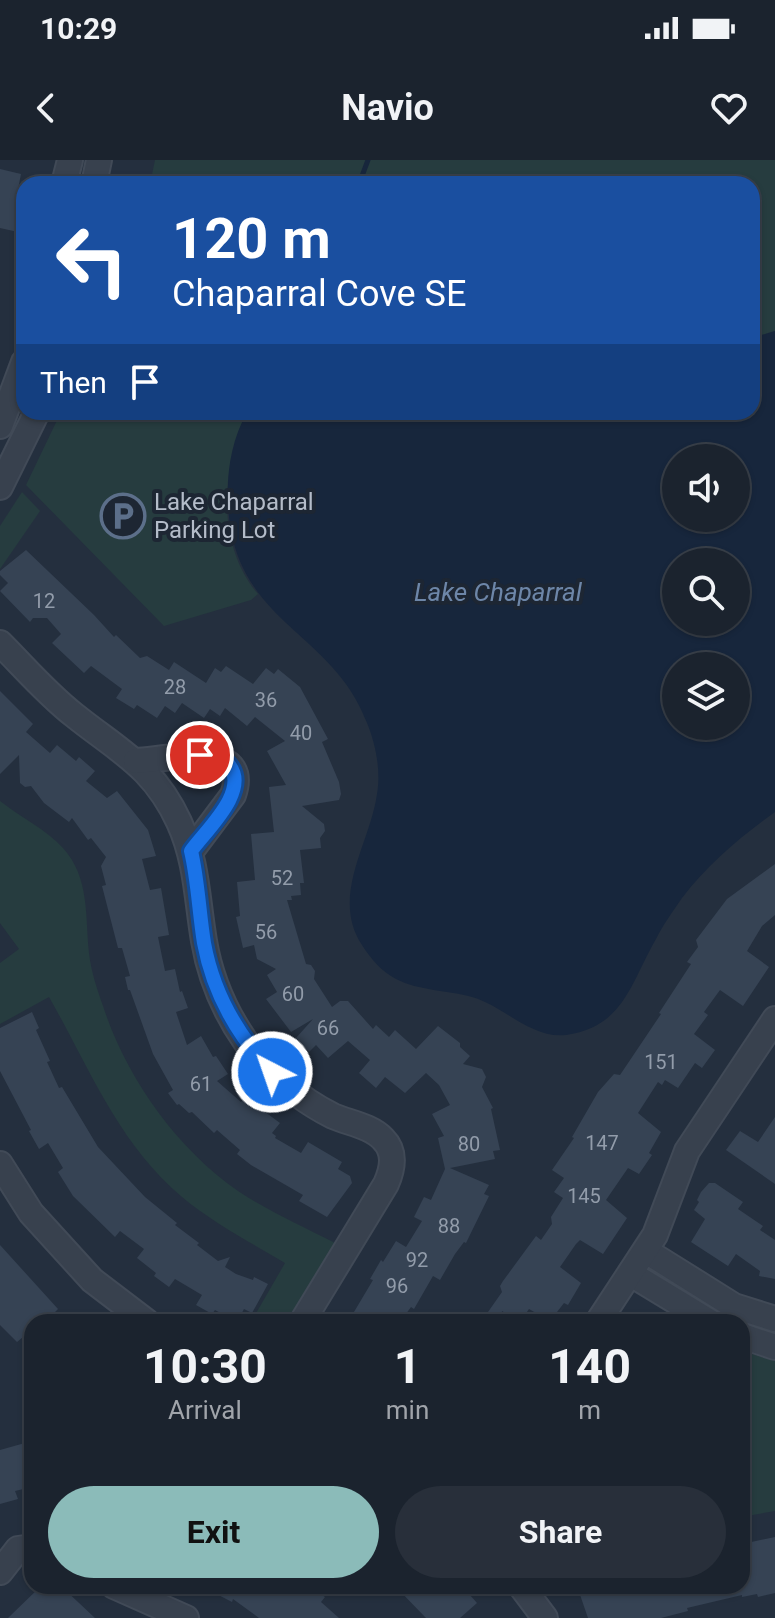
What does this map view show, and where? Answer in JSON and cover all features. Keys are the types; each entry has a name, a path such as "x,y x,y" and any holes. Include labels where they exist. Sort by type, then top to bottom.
{"street":[{"path":"0,426 12,394"},
{"path":"0,487 33,420"},
{"path":"0,643 73,714 136,761 168,801 191,851 207,954 225,1005 238,1030 261,1060 290,1089 325,1112 375,1132 385,1141 393,1156 386,1184 307,1314"},
{"path":"136,761 211,755 224,760 231,768 235,787 231,799 191,851"},
{"path":"604,1314 646,1251 661,1221 677,1171 687,1151 775,1019"},
{"path":"0,1164 31,1213 92,1280 137,1314"},
{"path":"646,1251 734,1306 775,1319"},
{"path":"631,1274 697,1314"},
{"path":"750,1339 775,1347"},
{"path":"0,1572 18,1549 24,1548"},
{"path":"132,1594 186,1618"},
{"path":"527,1594 545,1618"}],"green space":[{"path":"155,160 775,160 775,331 760,336 760,176 152,176"},
{"name":"Lake Chaparral Parking Lot","path":"57,420 244,420 232,457 227,505 235,553 244,574 258,594 251,600 164,626 26,485"},
{"path":"22,492 40,511 0,569 0,526"},
{"path":"0,801 49,835 72,860 82,885 90,960 99,993 125,1059 156,1109 215,1174 273,1212 335,1243 292,1314 256,1314 285,1263 206,1215 160,1176 140,1153 106,1103 49,997 0,1024 0,963 19,949 0,923"},
{"path":"750,1353 775,1361 775,1511 750,1516"}],"water":[{"name":"Lake Chaparral","path":"775,331 775,812 725,852 682,898 623,1000 601,1023 566,1035 541,1032 484,1001 414,986 396,979 377,964 362,945 353,926 351,889 373,813 378,785 377,758 367,723 351,691 331,665 264,599 246,573 233,540 228,499 228,476 234,444 244,420 760,420 760,336"}],"building":[{"path":"0,169 21,174 16,176 16,232 0,228"},
{"path":"26,550 114,637 116,635 140,658 147,656 169,670 174,662 206,683 215,668 221,672 226,666 253,684 266,668 274,674 278,669 300,687 328,739 322,742 341,794 339,800 302,806 324,824 325,831 320,838 321,848 300,850 304,883 300,883 301,895 291,896 292,900 287,900 306,964 315,971 314,979 332,1007 340,1001 348,1001 373,1029 376,1025 389,1037 395,1030 416,1049 438,1026 460,1043 460,1047 470,1056 463,1064 482,1069 486,1077 482,1087 493,1108 500,1150 493,1151 495,1159 450,1168 489,1185 484,1194 489,1196 466,1243 455,1254 440,1280 433,1276 414,1309 411,1307 406,1314 353,1314 381,1260 383,1262 396,1241 406,1247 422,1221 414,1217 424,1197 431,1200 445,1169 438,1138 444,1136 432,1114 450,1105 439,1085 426,1073 405,1093 385,1077 376,1088 359,1073 370,1060 348,1041 328,1058 316,1045 309,1052 296,1038 313,1019 291,1032 266,999 277,992 267,975 276,969 257,959 254,945 243,948 236,917 240,916 237,882 255,880 251,834 274,832 269,787 286,785 267,751 285,741 255,717 247,726 225,708 220,716 210,709 204,718 182,703 175,713 165,706 157,718 137,705 134,709 116,698 122,689 91,666 84,673 52,643 61,634 47,618 33,618 30,622 0,591 8,583 0,571"},
{"path":"0,691 33,724 26,732 50,753 57,745 76,761 79,757 95,771 86,781 107,798 117,791 148,830 156,856 142,859 150,890 161,888 169,935 158,937 165,971 175,969 180,992 188,1008 176,1012 187,1045 201,1036 228,1074 217,1081 241,1102 245,1097 280,1123 272,1133 275,1138 301,1153 308,1142 342,1162 338,1169 350,1176 352,1183 327,1217 299,1201 303,1195 251,1165 237,1154 240,1150 217,1130 214,1133 192,1112 177,1105 168,1093 173,1090 153,1054 128,990 125,977 130,976 122,948 118,948 102,886 106,885 101,866 106,857 72,818 69,822 44,803 31,786 25,787 20,783 19,755 0,774"},
{"path":"775,864 775,915 762,926 747,951 769,967 743,1006 720,990 704,1012 708,1015 694,1034 715,1050 702,1068 695,1063 678,1088 665,1080 662,1085 658,1082 638,1113 661,1132 649,1153 652,1155 639,1174 628,1168 606,1200 627,1218 603,1254 580,1240 576,1244 560,1267 581,1283 568,1305 564,1303 555,1314 538,1314 529,1309 526,1314 502,1311 502,1314 487,1314 502,1292 500,1286 503,1281 536,1236 541,1240 552,1224 551,1217 563,1198 554,1192 564,1178 552,1170 574,1138 598,1092 614,1074 620,1075 661,1014 691,964 687,962 698,947 696,940 727,899"},
{"path":"32,1012 39,1028 36,1030 50,1061 47,1062 59,1088 62,1087 98,1147 145,1197 199,1243 197,1245 218,1261 230,1257 225,1267 236,1274 253,1280 254,1277 268,1284 252,1313 244,1309 241,1314 222,1314 215,1310 212,1314 196,1305 202,1295 175,1279 169,1287 154,1276 156,1273 137,1258 144,1249 120,1231 115,1237 73,1196 58,1172 63,1168 48,1143 39,1149 0,1071 0,1028"},
{"path":"775,1117 775,1184 726,1150 740,1131 758,1142"},
{"path":"709,1183 715,1183 743,1202 738,1209 763,1226 760,1230 775,1240 775,1279 759,1276 760,1271 736,1254 728,1266 691,1242 705,1219 694,1210 701,1192"},
{"path":"0,1245 58,1309 53,1314 24,1314 24,1338 17,1342 0,1325"},
{"path":"24,1443 24,1489 15,1491 18,1499 0,1504 0,1450"},
{"path":"775,1537 775,1593 758,1597 757,1594 742,1595 687,1608 688,1611 661,1618 588,1618 580,1594 750,1594 750,1542"},
{"path":"33,1594 69,1594 95,1618 8,1618"},
{"path":"216,1594 321,1594 325,1597 321,1602 339,1618 259,1618 233,1599 232,1602"},
{"path":"403,1594 469,1594 477,1603 460,1618 426,1618"}],"waterway":[{"path":"362,176 368,160"}],"place":[{"name":"Lake Chaparral Parking Lot","path":"123,516"}],"route":[{"path":"200,755 216,756 227,763 233,772 235,784 231,799 191,851 204,943 217,987 233,1022 272,1072"}]}
